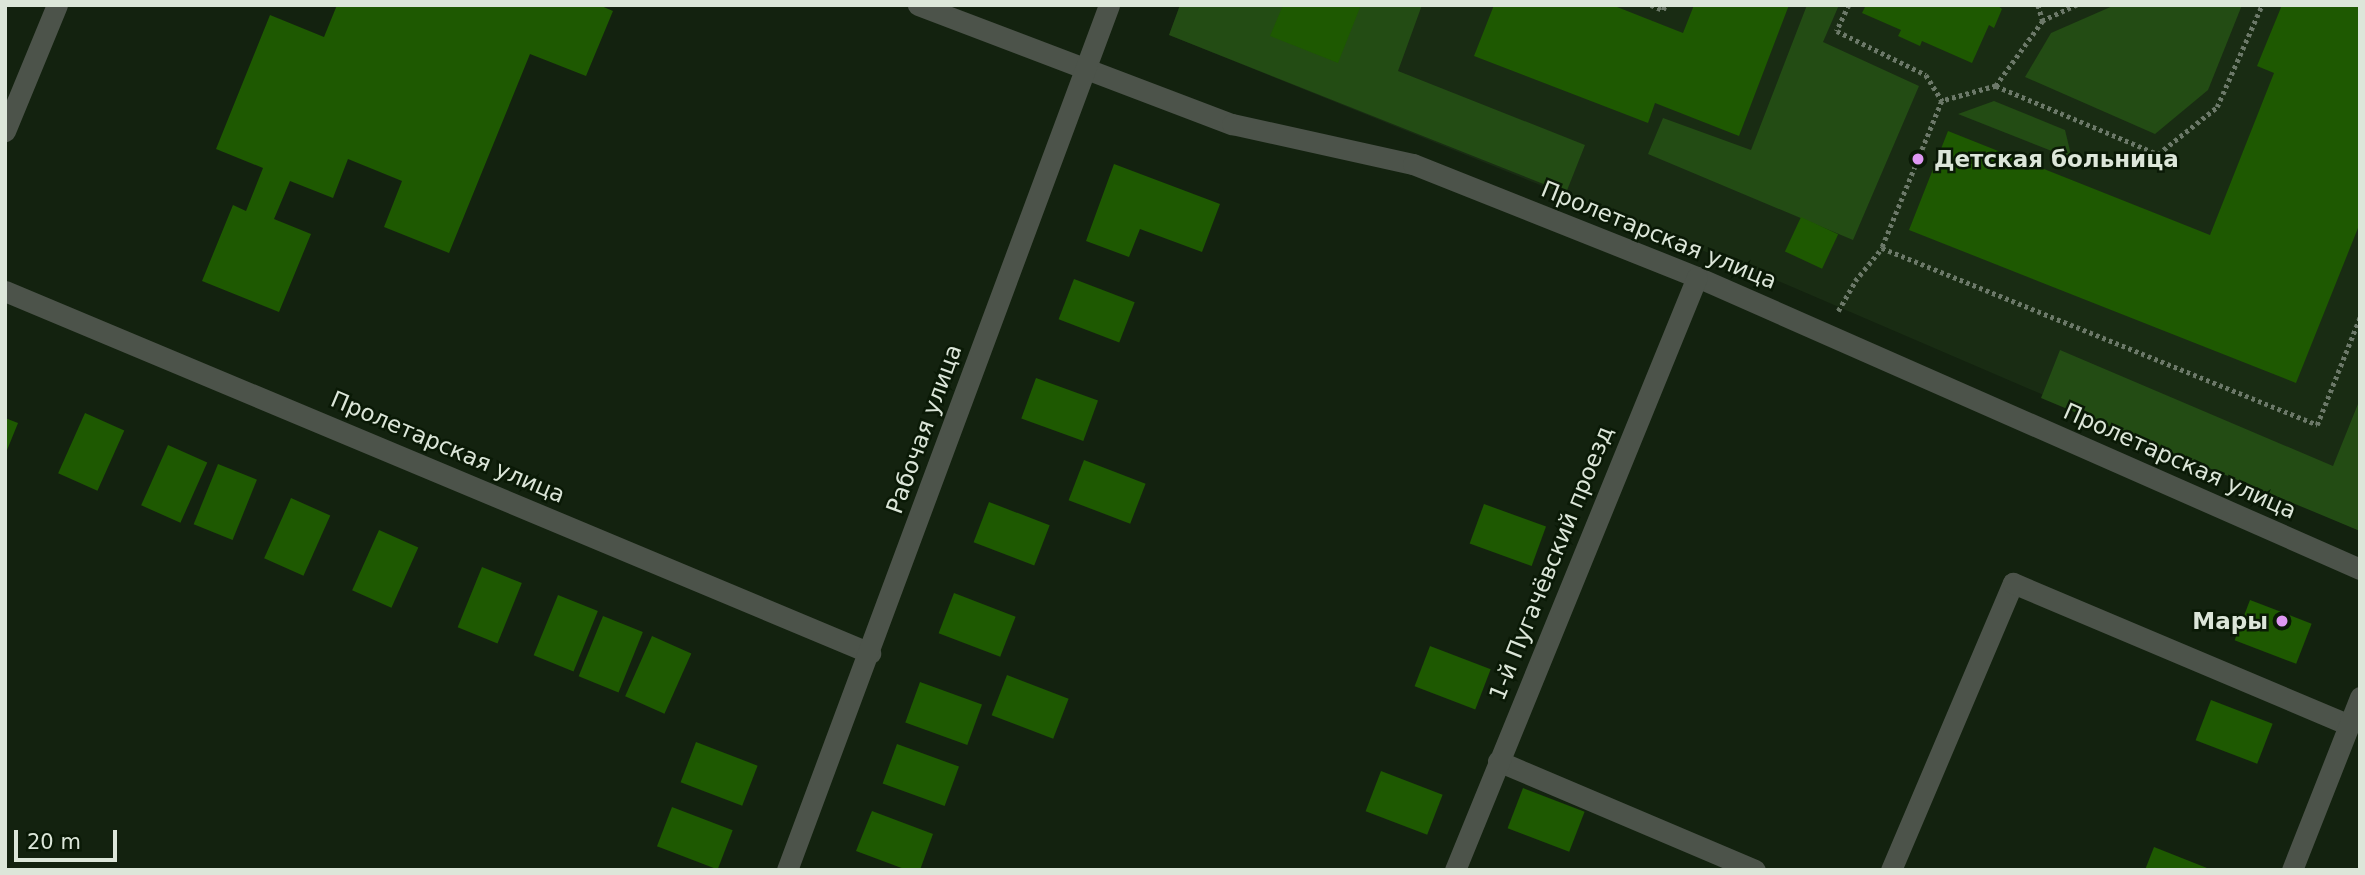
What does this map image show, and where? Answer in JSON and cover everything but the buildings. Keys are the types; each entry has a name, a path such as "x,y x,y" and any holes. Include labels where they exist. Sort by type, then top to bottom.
{"street":[{"path":"5,131 57,5"},
{"name":"Пролетарская улица","path":"918,5 1232,124 1413,164 1697,277 2360,569"},
{"name":"Рабочая улица","path":"787,870 1109,5"},
{"name":"1-й Пугачёвский проезд","path":"1455,870 1697,277"},
{"name":"Пролетарская улица","path":"5,291 870,653"},
{"path":"1891,870 2013,583 2348,725"},
{"path":"2292,870 2360,697"},
{"path":"1499,761 1755,870"}],"path":[{"path":"1651,5 1663,10 1665,5"},
{"path":"1849,5 1838,31 1926,75 1942,102"},
{"path":"2038,5 2043,21"},
{"path":"1942,102 1996,86 2043,21 2077,5"},
{"path":"1996,86 2158,154 2217,107 2262,5"},
{"path":"1826,334 1855,281 1882,248 1942,102"},
{"path":"1882,248 2317,425 2360,317"}],"shaded area":[{"name":"Детская больница","path":"1180,5 2360,5 2360,531 1783,283 1169,35"}],"green space":[{"path":"1180,5 1422,5 1398,71 1585,145 1566,193 1169,35"},
{"path":"1807,5 1839,5 1823,42 1919,86 1853,240 1648,154 1663,118 1751,150"},
{"path":"2115,5 2242,5 2208,90 2155,134 2025,77 2051,33"},
{"path":"1994,101 2065,130 2072,159 1958,114"},
{"path":"2060,350 2333,466 2360,399 2360,531 2041,398"}],"place":[{"name":"Детская больница","path":"1918,159"},
{"name":"Мары","path":"2282,621"}]}
